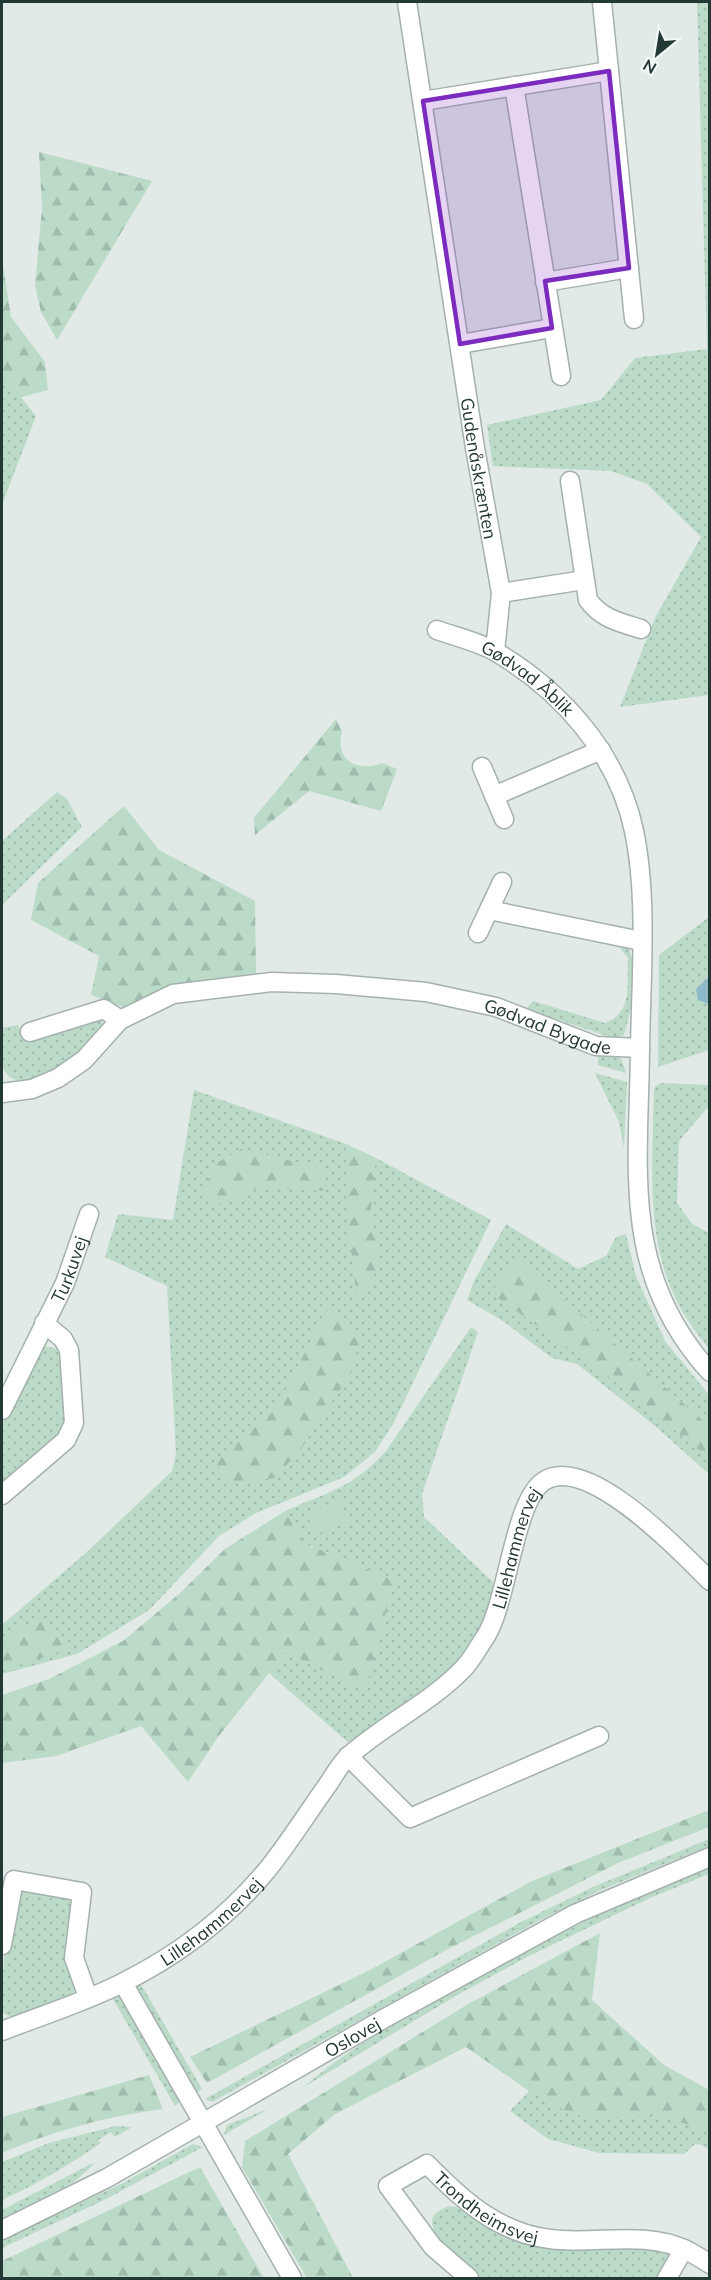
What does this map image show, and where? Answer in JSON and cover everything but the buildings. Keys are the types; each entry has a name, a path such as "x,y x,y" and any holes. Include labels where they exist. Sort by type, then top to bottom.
{"street":[{"name":"Gudenåskrænten","path":"407,2 475,448 501,593 495,651"},
{"path":"602,2 634,319"},
{"path":"423,101 609,71"},
{"path":"514,86 561,376"},
{"path":"545,282 629,268"},
{"path":"460,344 552,328"},
{"path":"570,481 588,600 597,612 609,619 641,629"},
{"path":"501,593 584,580"},
{"name":"Gødvad Åblik","path":"437,630 495,651 548,688 581,723 601,750 619,788 633,829 640,872 640,1048"},
{"path":"494,796 601,750"},
{"path":"482,767 504,819"},
{"path":"478,933 502,882"},
{"path":"489,910 640,940"},
{"name":"Gødvad Bygade","path":"2,1093 32,1089 58,1078 84,1060 120,1020 157,1001 181,992 272,982 336,984 426,992 496,1007 596,1046 640,1048"},
{"path":"30,1032 104,1009 120,1020"},
{"path":"640,1048 638,1207 650,1269 668,1314 710,1372"},
{"name":"Turkuvej","path":"4,1399 65,1283 89,1214"},
{"name":"Turkuvej","path":"2,1495 66,1440 74,1423 69,1350 63,1339 44,1323"},
{"name":"Lillehammervej","path":"2,2031 123,1983 179,1950 220,1919 267,1870 348,1756 437,1691 464,1668 488,1632 502,1597 525,1509 534,1492 545,1480 563,1476 583,1479 619,1499 710,1581"},
{"path":"348,1756 411,1818 599,1736"},
{"name":"Oslovej","path":"2,2230 107,2178 385,2018 575,1914 710,1857"},
{"path":"2,1945 14,1880 82,1892 74,1958 88,1996"},
{"path":"123,1983 205,2122 292,2278"},
{"name":"Trondheimsvej","path":"469,2278 433,2247 388,2186 427,2164 462,2200 514,2229 549,2239 646,2240 684,2249 710,2264"},
{"path":"667,2278 684,2249"}],"highlighted area":[{"path":"609,71 629,268 545,281 552,328 460,344 423,101"}],"green space":[{"path":"697,2 709,2 709,695 620,707 655,618 701,537 647,484 611,471 493,466 487,425 601,400 635,358 707,349"},
{"path":"39,152 152,181 57,340 41,312 35,285 42,208"},
{"path":"2,258 11,317 45,362 48,390 19,398 2,374"},
{"path":"2,374 36,416 2,505"},
{"path":"336,719 342,732 340,742 342,750 350,762 364,766 382,763 397,769 381,811 309,791 255,835 254,818"},
{"path":"57,792 67,799 82,827 2,905 2,841"},
{"path":"124,806 159,850 255,901 256,973 165,987 123,1007 91,995 99,956 31,920 38,883"},
{"path":"709,917 709,1050 658,1067 659,955"},
{"path":"620,948 628,948 634,968 634,991 624,1035 613,1038 526,1009 533,1001 605,1023 614,1018 621,1012 627,996 628,958"},
{"path":"102,1019 103,1026 80,1053 59,1070 26,1081 16,1080 8,1075 2,1065 2,1028 18,1025 28,1043"},
{"path":"598,1053 621,1058 626,1073 598,1065"},
{"path":"595,1073 627,1082 624,1148 619,1122"},
{"path":"660,1083 709,1085 709,1106 679,1141 677,1203 692,1224 709,1233 709,1349 688,1321 667,1278 655,1225 652,1170 654,1088"},
{"path":"194,1090 346,1144 364,1221 376,1158 491,1220 394,1422 375,1452 344,1477 256,1513 219,1536 149,1610 77,1654 2,1674 2,1625 87,1552 172,1471 176,1454 167,1286 105,1257 118,1214 173,1220"},
{"path":"346,1144 376,1158 370,1216 380,1251 371,1287 357,1299 347,1215"},
{"path":"241,1149 326,1169 325,1191 257,1187 239,1200 215,1204 204,1189 215,1164"},
{"path":"506,1224 578,1269 606,1256 616,1237 626,1234 636,1276 665,1341 709,1395 709,1474 655,1426 577,1364 552,1358 503,1321 467,1300 474,1281"},
{"path":"516,1257 709,1426 709,1458 605,1374 491,1293"},
{"path":"328,1309 360,1340 351,1373 300,1450 275,1478 231,1483 214,1462 274,1411"},
{"path":"471,1327 478,1332 422,1494 424,1517 497,1586 480,1629 456,1666 396,1714 350,1744 269,1673 286,1652 365,1691 395,1580 306,1544 285,1511 339,1488 362,1474 373,1464 386,1451"},
{"path":"41,1346 55,1348 62,1358 64,1427 61,1434 2,1487 2,1423 35,1351"},
{"path":"339,1500 350,1520 316,1535 307,1515"},
{"path":"285,1511 306,1544 395,1580 365,1692 286,1652 218,1737 188,1782 141,1726 56,1756 2,1763 2,1695 49,1679 123,1641 179,1594 225,1549"},
{"path":"45,1620 64,1642 65,1650 2,1671 2,1638 27,1624"},
{"path":"709,1810 709,1827 618,1863 448,1949 207,2083 190,2057 370,1970 532,1881"},
{"path":"709,1839 709,1846 601,1890 542,1919 212,2102 205,2099 521,1922 593,1887"},
{"path":"709,1866 709,1874 650,1898 529,1956 459,1994 304,2087 328,2067 367,2041 443,1995 593,1918"},
{"path":"28,1890 67,1898 72,1905 65,1959 76,1987 73,1994 13,2018 2,2012 5,1950 16,1903 22,1892"},
{"path":"600,1933 592,2000 664,2065 709,2090 709,2131 653,2114 604,2120 570,2113 529,2091 466,2047 335,2114 288,2154 353,2278 307,2278 242,2167 245,2141 470,2003"},
{"path":"139,1981 202,2089 196,2093 137,1989"},
{"path":"110,1994 120,1996 181,2101 175,2106"},
{"path":"149,2075 163,2109 81,2125 2,2153 2,2117"},
{"path":"529,2091 570,2113 604,2120 653,2114 709,2131 709,2150 702,2145 695,2144 684,2154 600,2153 548,2139 510,2111"},
{"path":"268,2109 224,2135 227,2125"},
{"path":"116,2126 132,2127 115,2137 111,2132 98,2140 101,2143 77,2159 2,2200 2,2162 49,2143"},
{"path":"193,2144 203,2147 102,2201 2,2248 2,2240 123,2183"},
{"path":"94,2164 74,2182 2,2219 2,2210"},
{"path":"200,2167 264,2278 2,2278 2,2261"},
{"path":"449,2206 461,2208 476,2219 658,2249 671,2253 672,2259 658,2278 480,2278 446,2249 433,2229 432,2220 436,2213"}],"water":[{"path":"709,977 709,1004 698,1000 696,989"}]}
